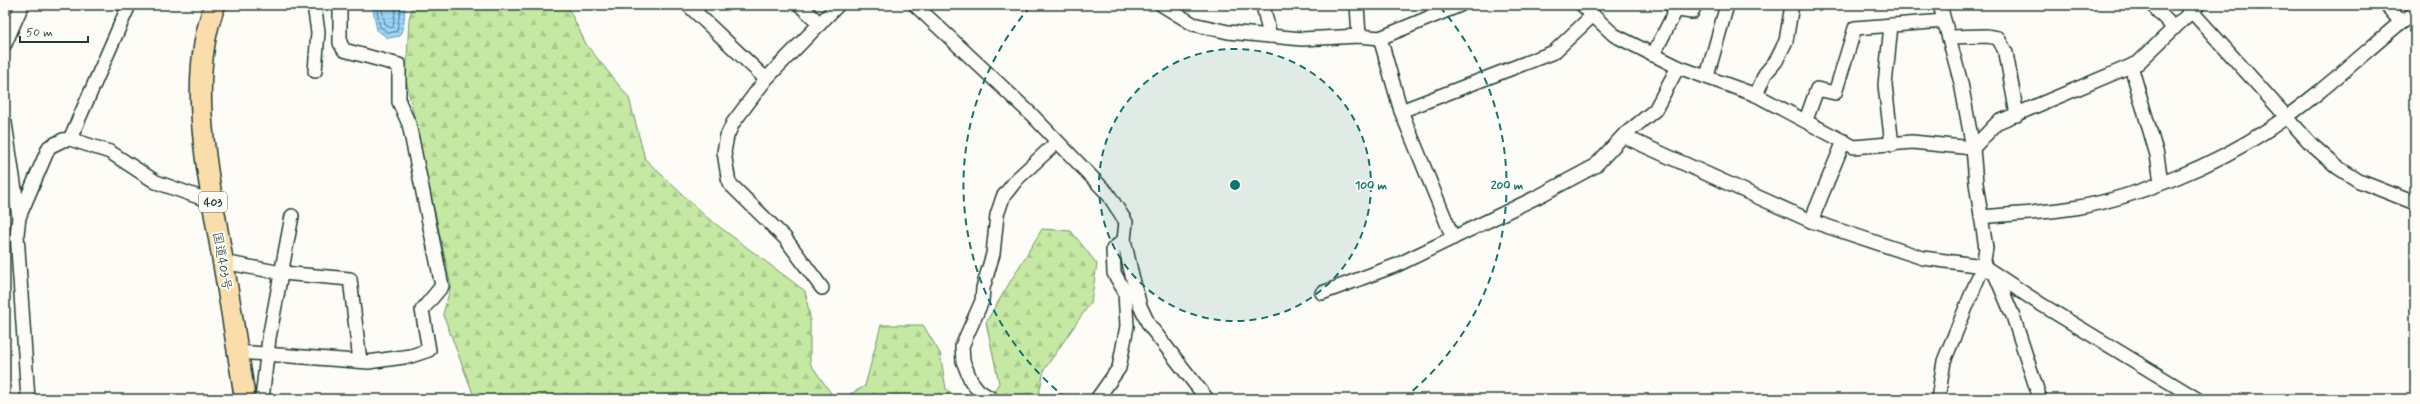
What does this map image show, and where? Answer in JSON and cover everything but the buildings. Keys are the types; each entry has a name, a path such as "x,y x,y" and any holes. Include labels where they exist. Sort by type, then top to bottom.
{"highway":[{"name":"国道403号","path":"215,5 203,46 201,104 213,202 245,399"}],"street":[{"path":"5,44 22,5"},
{"path":"70,139 129,5"},
{"path":"314,5 318,32 315,72"},
{"path":"238,352 360,361 411,356 429,350 422,310 442,286 409,124 400,102 400,65 351,53 342,48 340,43 340,5"},
{"path":"688,5 766,79"},
{"path":"800,5 820,24"},
{"path":"822,288 785,238 730,183 725,169 724,152 727,136 732,123 766,79 838,5"},
{"path":"915,5 1027,109 1108,194 1126,222 1124,240 1140,306 1149,325 1207,399"},
{"path":"1162,5 1193,24 1228,32 1302,39 1359,36 1380,38 1460,5"},
{"path":"1263,5 1270,36"},
{"path":"1358,5 1359,36"},
{"path":"1582,5 1614,35 1678,66 1756,95 1806,120 1854,147 1912,142 1973,148"},
{"path":"1654,55 1673,7 1692,12 1695,5"},
{"path":"1707,76 1727,5"},
{"path":"1756,95 1765,74 1776,61 1786,41 1792,5"},
{"path":"1938,399 1944,361 1982,266 1986,248 1980,217 1973,148 1961,83 1940,5"},
{"path":"2152,5 2174,28"},
{"path":"2386,5 2401,22"},
{"path":"1973,148 1998,122 2138,63 2174,28 2192,7 2311,144 2337,167 2359,181 2415,203"},
{"path":"1980,217 2073,208 2099,202 2161,182 2201,167 2238,147 2287,116 2401,22 2415,13"},
{"path":"1401,111 1554,52 1593,15"},
{"path":"1806,120 1817,88 1835,93 1855,28 1944,21"},
{"path":"1891,25 1885,85 1892,144"},
{"path":"1949,37 1987,36 1998,38 2006,53 2017,115"},
{"path":"1380,38 1401,111 1454,238"},
{"path":"1322,293 1397,265 1454,238 1595,166 1623,136 1655,110 1678,66"},
{"path":"2131,66 2157,155 2161,182"},
{"path":"5,123 19,217 17,234 28,399"},
{"path":"1623,136 1811,222 1923,258 1982,266 2197,399"},
{"path":"19,217 49,147 63,140 70,139 110,152 156,182 213,202"},
{"path":"1811,222 1844,141"},
{"path":"992,399 979,391 971,381 963,361 962,346 982,301 983,288 993,254 997,215 1003,197 1017,179 1057,142"},
{"path":"262,399 267,354 292,216"},
{"path":"1097,399 1119,368 1127,326 1125,292 1114,273 1113,249 1124,240"},
{"path":"223,262 282,273 350,279 360,361"},
{"path":"1996,274 2013,316 2040,399"}],"green space":[{"path":"413,5 567,5 586,44 629,98 645,159 705,216 805,291 810,317 810,363 835,399 475,399 443,314 451,286 406,80 409,19"},
{"path":"1042,229 1071,231 1097,264 1091,302 1044,370 1038,399 990,399 999,383 986,322"},
{"path":"881,325 923,325 940,353 946,389 959,399 841,399 865,386"}],"water":[{"path":"372,5 405,5 404,23 400,36 388,38 377,30"}]}
